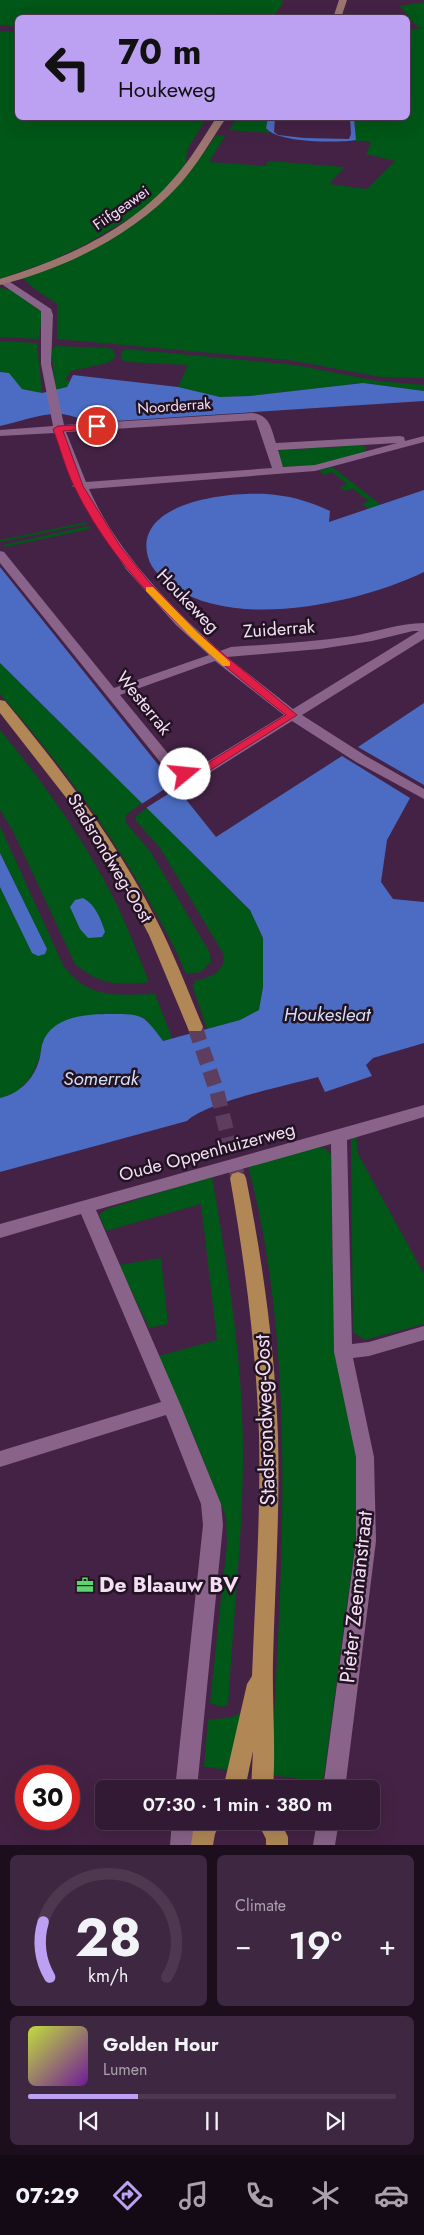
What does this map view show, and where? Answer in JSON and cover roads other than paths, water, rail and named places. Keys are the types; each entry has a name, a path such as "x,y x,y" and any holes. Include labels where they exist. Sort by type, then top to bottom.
{"main road":[{"name":"Stadsrondweg-Oost","path":"0,704 58,774 110,851 143,907 195,1027"},
{"name":"Stadsrondweg-Oost","path":"238,1178 257,1282 267,1403 268,1545 262,1663 264,1721 262,1780"},
{"name":"Stadsrondweg-Oost","path":"236,1780 262,1663"},
{"path":"202,1845 205,1830"},
{"path":"272,1830 277,1845"}],"street":[{"path":"338,15 343,0"},
{"name":"Fiifgeawei","path":"2,281 68,256 121,229 150,208 190,166 220,120"},
{"name":"Houkeweg","path":"2,281 46,309 48,315 46,362 57,425 78,486 99,523 131,567 168,609 217,656 292,715 348,751 424,795"},
{"name":"Noorderrak","path":"57,425 259,417 263,422 279,471"},
{"path":"0,433 57,425"},
{"path":"271,447 398,439 412,443"},
{"path":"78,486 315,468 424,439"},
{"name":"Westerrak","path":"0,554 170,765 185,774 201,772 292,715"},
{"name":"Zuiderrak","path":"112,693 217,656 243,649 286,648 347,642 413,627 424,627"},
{"path":"292,715 424,633"},
{"name":"Oude Oppenhuizerweg","path":"0,1231 424,1111"},
{"name":"Pieter Zeemanstraat","path":"335,1780 366,1532 365,1457 343,1352 340,1136"},
{"path":"86,1206 172,1406 211,1504 214,1525 187,1780"},
{"path":"343,1352 369,1349 424,1333"},
{"path":"0,1458 172,1406"},
{"path":"181,1845 182,1830"},
{"path":"324,1845 326,1830"}],"water":[{"path":"268,120 275,120 274,132 278,135 304,138 349,139 351,134 350,120 354,120 356,140 336,142 308,141 282,137 272,133 266,128"},
{"path":"0,372 9,373 22,389 42,393 67,387 73,375 178,387 220,397 250,396 363,383 424,391 424,401 100,422 88,421 63,414 51,414 0,426"},
{"path":"424,490 424,572 367,593 334,602 265,610 232,608 201,601 167,582 158,574 148,557 147,537 156,522 172,511 192,502 239,494 283,496 317,505 330,511 329,522"},
{"path":"0,567 216,837 342,756 410,798 387,840 381,882 393,899 424,902 424,1043 373,1058 366,1065 372,1076 325,1092 318,1077 269,1089 212,1107 187,1121 0,1172 0,1098 8,1096 21,1088 31,1078 38,1065 43,1042 54,1027 72,1018 81,1016 129,1014 141,1017 151,1025 163,1041 240,1020 259,1010 263,987 263,938 250,910 0,663"},
{"path":"424,703 424,785 358,747"},
{"path":"0,853 47,949 45,954 38,956 32,953 0,887"},
{"path":"83,898 91,904 99,917 105,932 102,937 88,938 80,929 70,907 75,900"}],"tunnel":[{"path":"195,1027 217,1092 238,1178"}],"place":[{"name":"De Blaauw BV","path":"85,1585"}],"water label":[{"name":"Houkesleat","path":"327,1014"},
{"name":"Somerrak","path":"101,1078"}]}
